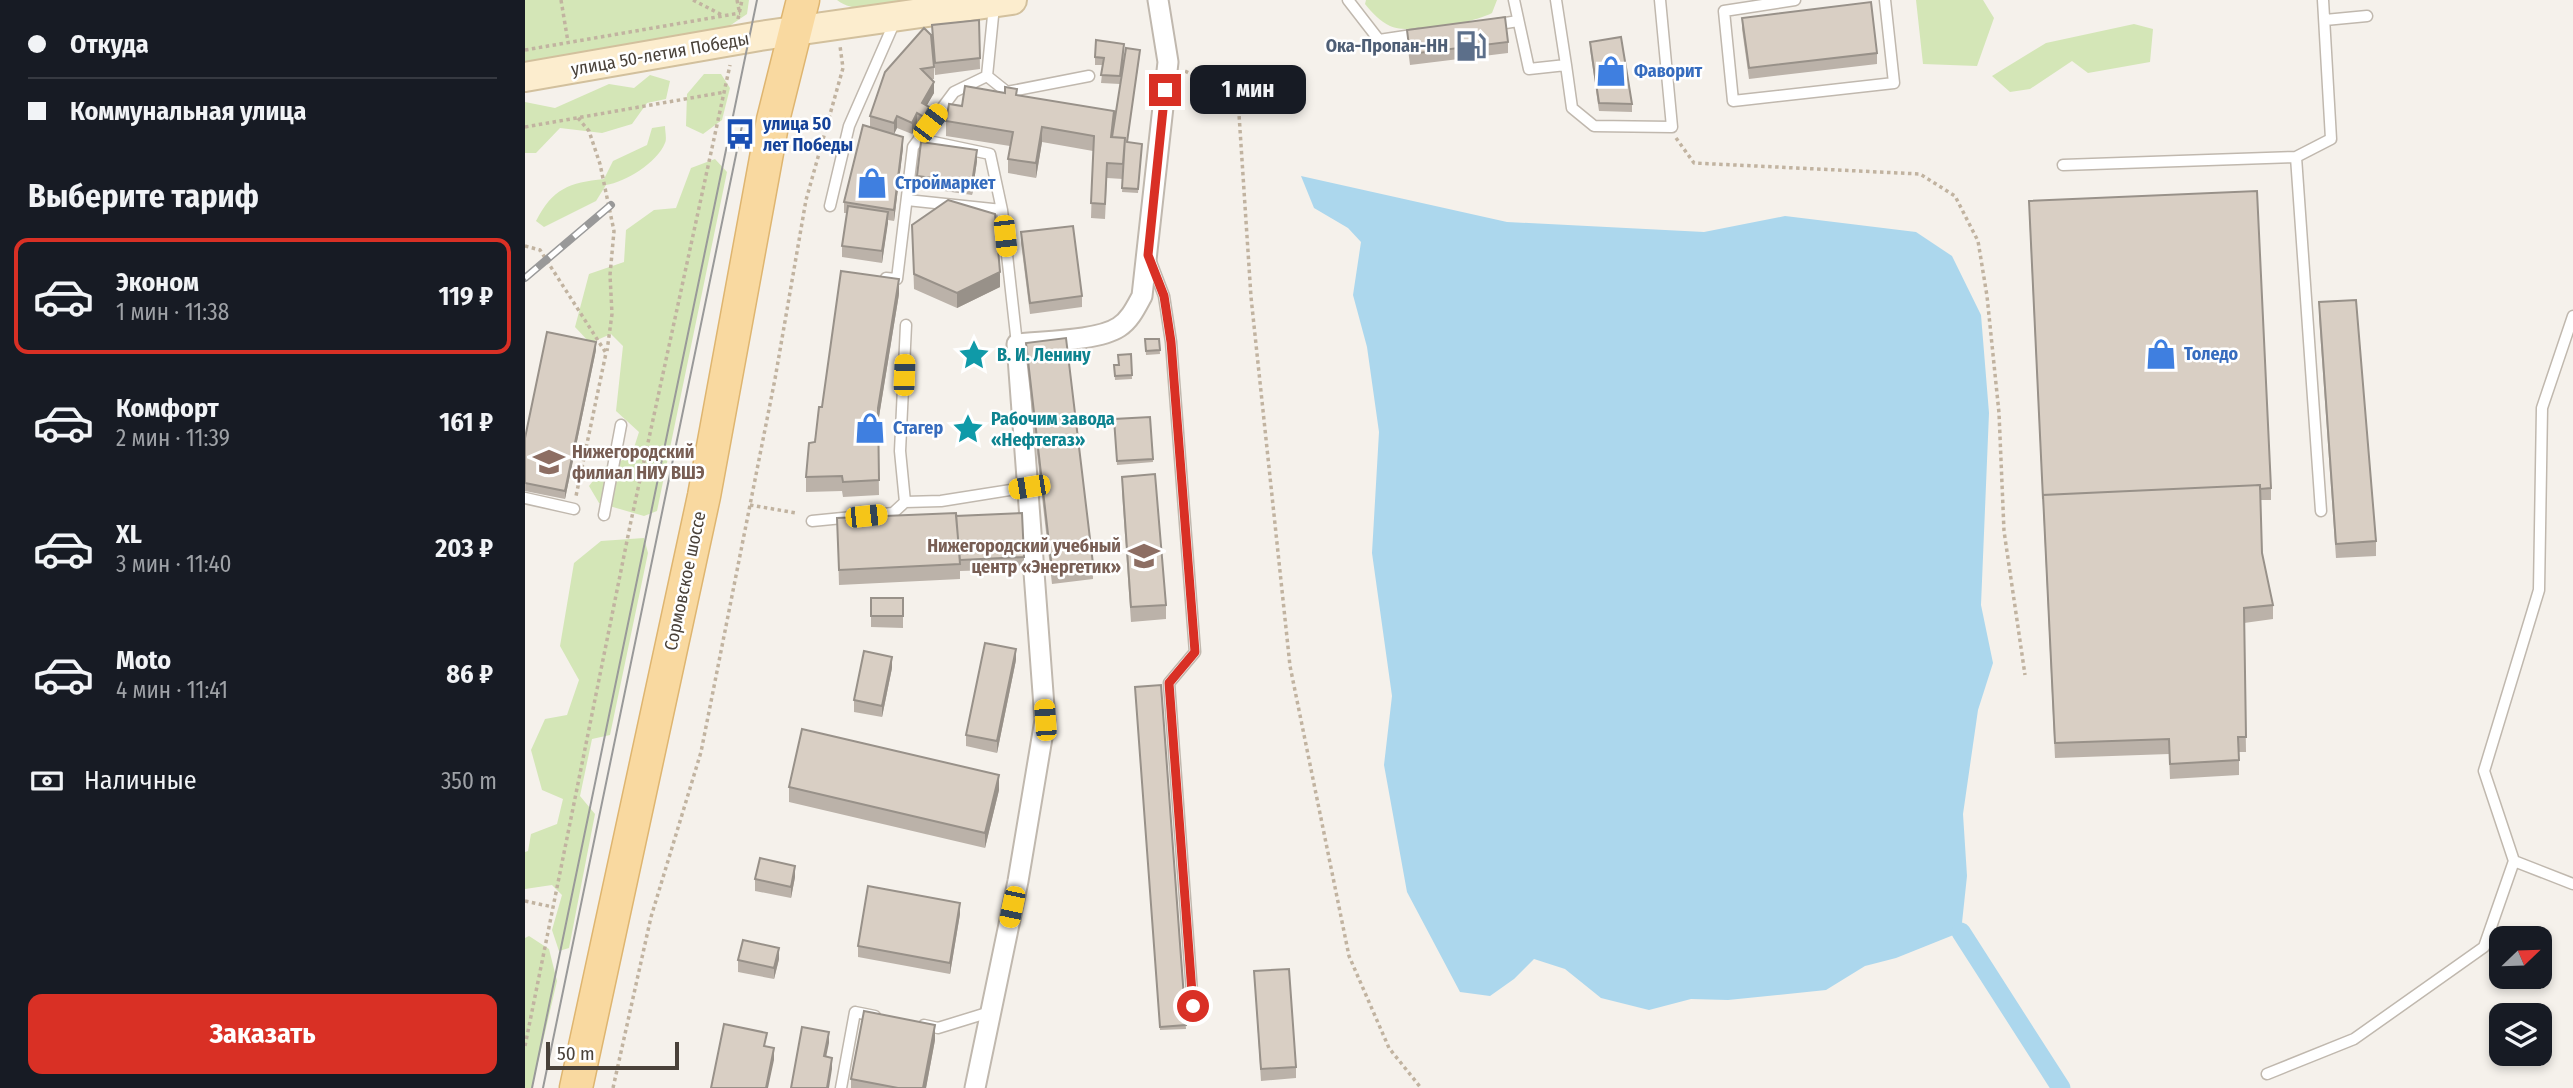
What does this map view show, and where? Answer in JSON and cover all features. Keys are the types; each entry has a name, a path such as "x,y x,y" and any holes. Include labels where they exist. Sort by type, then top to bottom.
{"main road":[{"name":"Сормовское шоссе","path":"576,1088 704,496 771,134 803,0"}],"street":[{"path":"975,1088 1045,720 1017,344 1103,333 1120,327 1133,313 1142,296 1168,62 1159,0"},
{"name":"улица 50-летия Победы","path":"525,77 795,31 1003,1"}],"lane":[{"path":"1348,0 1379,40 1429,33"},
{"path":"1514,0 1529,69 1566,65"},
{"path":"1556,0 1572,108 1594,126 1672,127 1660,0"},
{"path":"1795,0 1724,11 1733,101 1893,83 1885,0"},
{"path":"2063,165 2296,157 2331,139 2323,0"},
{"path":"987,76 1003,1"},
{"path":"2325,20 2367,16"},
{"path":"830,206 854,127 897,17"},
{"path":"1480,26 1518,22"},
{"path":"987,76 1007,92 1089,76"},
{"path":"873,276 897,279 916,143 954,92 987,76"},
{"path":"901,143 990,154 1002,209 1017,344"},
{"path":"2296,157 2321,511"},
{"path":"907,200 1002,209"},
{"path":"1148,255 1164,296 1171,342 1195,652 1169,683 1193,1006"},
{"path":"2267,1074 2354,1039 2484,947 2514,861 2484,771 2539,590 2542,408 2573,316"},
{"path":"905,502 900,451 906,325"},
{"path":"604,515 621,425"},
{"path":"812,521 893,513 905,502 941,501 1029,487"},
{"path":"525,498 574,509"},
{"path":"2514,861 2573,884"},
{"path":"914,1023 938,1028 991,1011"},
{"path":"841,1088 855,1012 891,1018"}],"path":[{"path":"561,0 568,42"},
{"path":"693,0 722,16"},
{"path":"525,50 740,13 740,0"},
{"path":"613,1088 651,917 701,752 806,200 843,68 839,38"},
{"path":"1168,62 1238,99 1251,298 1290,666 1349,956 1389,1048 1421,1088"},
{"path":"525,1046 631,521 730,68"},
{"path":"525,127 725,92"},
{"path":"574,509 612,314 610,275 614,231 600,164 589,131 578,118"},
{"path":"1672,127 1677,141 1694,163 1920,174 1955,197 1978,241 1987,296 1999,413 2004,531 2025,675"},
{"path":"525,246 540,250 606,353"},
{"path":"750,505 796,513"},
{"path":"525,901 554,907"}],"green space":[{"path":"525,0 749,0 747,14 725,29 525,66"},
{"path":"837,0 902,0 900,4 859,8"},
{"path":"1366,0 1497,0 1492,13 1483,17 1441,27 1412,29 1386,24 1365,4"},
{"path":"1916,0 1983,0 1994,18 1977,66 1923,64"},
{"path":"2134,24 2153,29 2150,62 2088,73 2072,61 2030,89 2010,92 1992,76 2046,43"},
{"path":"704,74 721,74 730,88 722,120 703,134 686,126 687,94"},
{"path":"650,75 670,81 666,99 647,103 632,124 602,133 560,128 536,153 525,153 525,102 555,108 609,84 634,88"},
{"path":"665,126 666,141 661,150 640,170 606,185 596,201 544,227 536,221 556,194 572,185 604,179 613,161 647,145 652,128"},
{"path":"715,159 727,172 657,511 644,516 599,503 589,486 604,467 631,457 639,432 616,411 623,346 611,334 590,343 575,327 589,274 624,262 626,230 654,210 676,208 691,168"},
{"path":"644,538 648,553 610,735 592,739 580,796 595,814 569,948 559,951 552,930 562,895 552,885 525,889 525,852 528,851 531,834 557,824 563,799 542,790 531,750 545,719 567,715 579,680 560,646 574,563 601,541"},
{"path":"529,936 549,949 557,981 532,1088 525,1088 525,938"}],"water":[{"path":"1301,176 1507,222 1704,232 1785,216 1916,232 1952,256 1981,315 1989,413 1981,605 1993,663 1978,710 1963,814 1967,876 1961,932 1896,958 1865,966 1826,990 1728,1000 1691,999 1649,1010 1601,998 1565,969 1534,959 1514,979 1490,996 1460,992 1407,892 1384,765 1392,696 1372,553 1379,432 1367,347 1353,295 1361,242 1348,228 1314,208"}],"building":[{"path":"1871,2 1877,53 1749,68 1742,18"},
{"path":"1505,17 1508,42 1410,54 1407,30"},
{"path":"979,20 980,58 935,63 932,25"},
{"path":"924,28 931,35 934,67 921,69 934,82 922,103 929,107 924,117 917,113 912,123 897,116 894,123 870,116 885,72"},
{"path":"1621,37 1632,104 1599,103 1590,42"},
{"path":"1096,40 1124,44 1120,76 1101,75 1104,58 1095,57"},
{"path":"1126,48 1140,50 1127,142 1142,144 1138,189 1122,188 1125,138 1112,137"},
{"path":"965,86 1005,93 1005,87 1017,89 1016,95 1114,111 1111,137 1125,138 1123,164 1107,163 1105,204 1091,203 1094,136 1042,127 1036,163 1008,159 1013,132 946,121 949,104 962,106"},
{"path":"863,125 903,137 894,210 844,202"},
{"path":"921,142 977,150 972,183 917,176"},
{"path":"2257,191 2271,488 2260,489 2260,485 2043,495 2043,499 2029,201"},
{"path":"948,200 995,214 1000,272 957,293 914,274 912,225"},
{"path":"848,206 888,212 882,251 842,246"},
{"path":"1073,226 1082,296 1030,303 1021,232"},
{"path":"841,271 899,279 878,408 879,480 843,482 842,476 806,477 809,443 815,442 819,407 822,407"},
{"path":"2356,300 2376,541 2336,544 2319,302"},
{"name":"Нижегородский филиал НИУ ВШЭ","path":"547,332 596,342 565,491 525,483 525,438"},
{"path":"1066,338 1093,564 1052,569 1026,343"},
{"path":"1145,339 1159,339 1160,350 1146,351"},
{"path":"1131,354 1132,375 1115,376 1114,365 1119,365 1118,355"},
{"path":"1150,417 1153,459 1117,461 1114,419"},
{"name":"Нижегородский учебный центр «Энергетик»","path":"1155,474 1166,605 1131,607 1122,477"},
{"path":"2260,485 2262,553 2273,605 2244,608 2246,737 2238,737 2239,760 2170,764 2169,739 2055,743 2043,495"},
{"path":"956,513 960,564 839,570 837,518"},
{"path":"1022,513 1024,557 960,560 956,516"},
{"path":"871,598 903,598 903,616 871,616"},
{"path":"985,643 1016,649 997,741 966,735"},
{"path":"864,651 892,657 882,706 854,700"},
{"path":"1161,685 1186,1025 1160,1027 1135,687"},
{"path":"802,729 999,775 985,833 789,787"},
{"path":"760,858 795,866 791,887 755,879"},
{"path":"868,886 960,903 950,963 858,946"},
{"path":"743,940 779,948 774,968 738,960"},
{"path":"1289,969 1296,1067 1261,1069 1254,971"},
{"path":"864,1011 935,1025 923,1088 898,1088 851,1079"},
{"path":"724,1024 767,1033 764,1046 774,1048 766,1088 711,1088"},
{"path":"802,1027 829,1032 824,1056 832,1058 827,1088 791,1088"}],"waterway":[{"path":"1961,932 2061,1088"}],"tram line":[{"path":"532,1088 757,0"},
{"path":"543,1088 743,121"}],"railway":[{"path":"525,278 611,205"}],"place":[{"name":"Ока-Пропан-НН","path":"1471,46"},
{"name":"Фаворит","path":"1611,71"},
{"name":"улица 50 лет Победы","path":"740,134"},
{"name":"Строймаркет","path":"872,183"},
{"name":"Толедо","path":"2161,354"},
{"name":"В. И. Ленину","path":"974,355"},
{"name":"Стагер","path":"870,428"},
{"name":"Рабочим завода «Нефтегаз»","path":"968,429"},
{"name":"Нижегородский филиал НИУ ВШЭ","path":"549,462"},
{"name":"Нижегородский учебный центр «Энергетик»","path":"1144,556"}],"route":[{"path":"1165,90 1148,255 1164,296 1171,342 1195,652 1169,683 1193,1006"}]}
